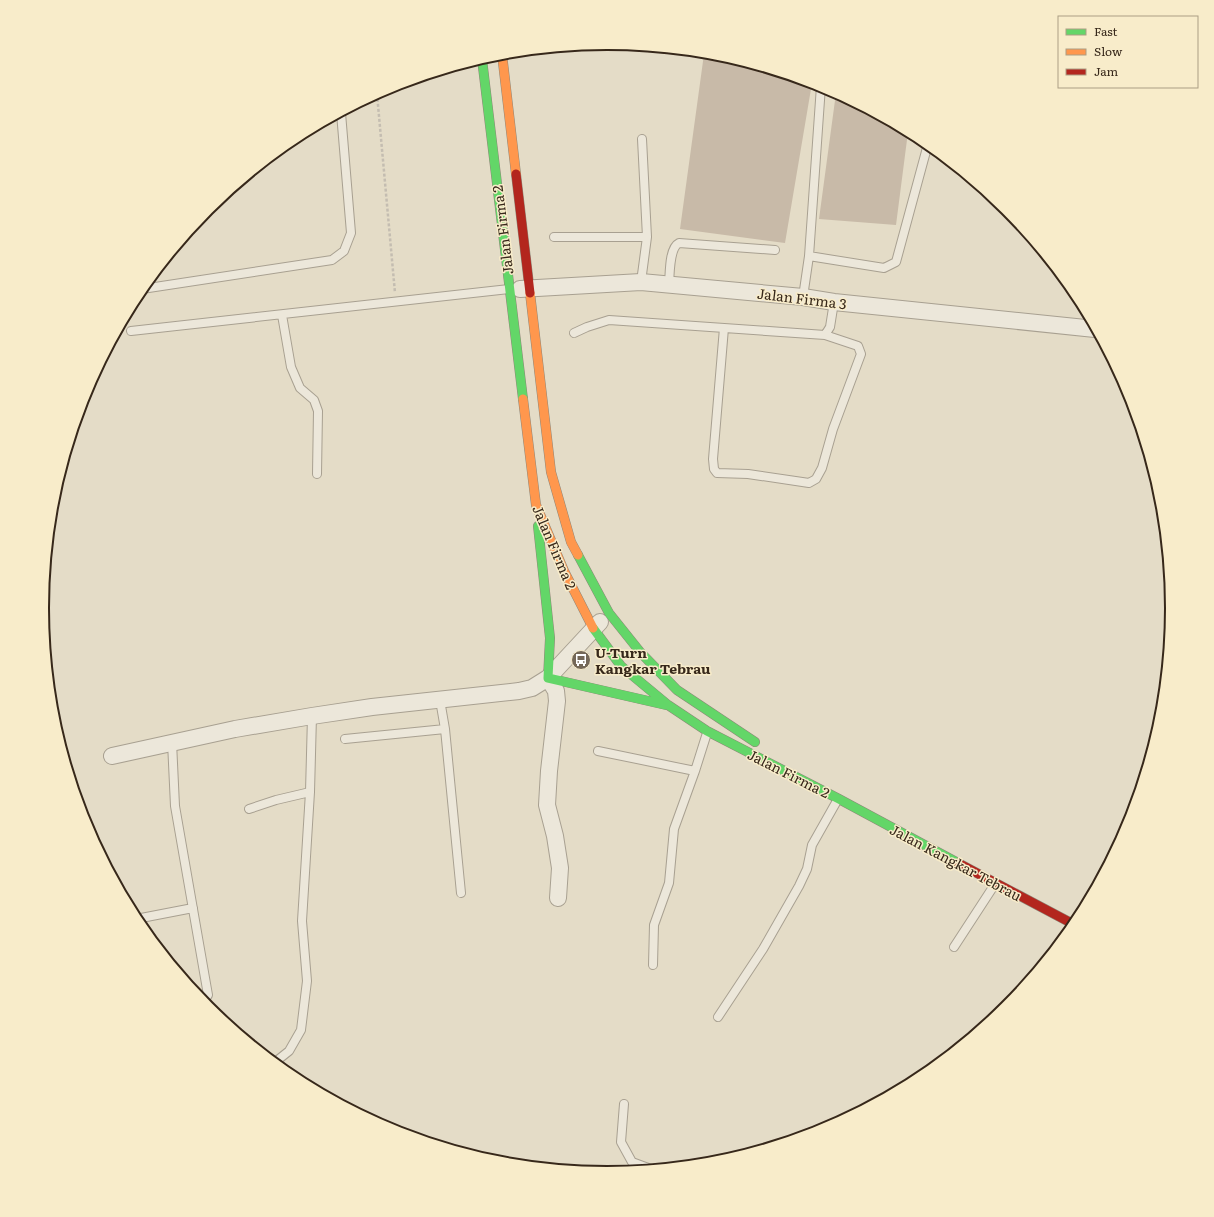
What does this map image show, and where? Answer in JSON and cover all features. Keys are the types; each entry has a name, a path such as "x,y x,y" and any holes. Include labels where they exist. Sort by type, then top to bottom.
{"main road":[{"name":"Jalan Firma 2","path":"503,60 551,472 571,542 609,613 641,653 678,690 760,745"},
{"name":"Jalan Firma 2","path":"483,65 536,505 564,571 592,629 622,666 668,705 708,731 838,799"},
{"path":"536,505 550,638 548,678 668,705"},
{"name":"Jalan Firma 2","path":"773,754 838,799"},
{"name":"Jalan Kangkar Tebrau","path":"838,799 1069,922"}],"street":[{"name":"Jalan Firma 3","path":"509,289 641,282 803,297 834,302 1089,328"},
{"path":"112,756 172,742 312,716 372,707 519,692 532,688 548,678 592,629 609,613"},
{"path":"548,678 556,691 557,701 549,771 547,805 555,836 560,868 558,898"}],"lane":[{"path":"803,297 809,256 821,93"},
{"path":"150,288 332,260 344,251 351,233 341,118"},
{"path":"641,282 647,237 642,139"},
{"path":"809,256 884,268 896,262 926,151"},
{"path":"554,237 647,237"},
{"path":"669,284 672,252 673,248 679,243 775,250"},
{"path":"131,331 509,289"},
{"path":"825,335 830,327 834,302"},
{"path":"282,315 291,367 300,388 314,400 318,411 317,474"},
{"path":"574,333 609,320 825,335 858,346 861,354 834,429 822,468 816,479 809,483 748,474 717,473 714,469 713,459 724,328"},
{"path":"440,700 445,729 461,893"},
{"path":"653,965 654,925 669,882 674,829 714,714"},
{"path":"279,1059 289,1052 301,1030 307,981 302,921 310,792 312,716"},
{"path":"346,739 445,729"},
{"path":"172,742 175,806 208,995 207,997"},
{"path":"598,750 695,771"},
{"path":"249,809 276,800 310,792"},
{"path":"718,1018 764,949 799,886 807,869 812,845 838,799"},
{"path":"954,947 996,883"},
{"path":"142,918 193,908"},
{"path":"624,1104 621,1142 632,1162 641,1165"}],"path":[{"path":"378,100 396,302"}],"building":[{"path":"703,59 751,70 811,89 785,243 680,229"},
{"path":"835,99 886,125 907,139 896,225 819,219"}],"traffic: fast":[{"path":"483,65 523,399"},
{"path":"538,526 550,638 548,678 666,705"},
{"path":"578,555 609,613 641,653 677,690 755,742"},
{"path":"593,628 621,666 668,705 707,731 839,799 958,863"}],"traffic: slow":[{"path":"503,60 516,174"},
{"path":"530,293 551,472 571,542 578,555"},
{"path":"523,399 536,505 564,571 593,628"}],"traffic: jam":[{"path":"516,174 530,293"},
{"path":"958,863 1069,922"}],"place":[{"name":"U-Turn Kangkar Tebrau","path":"581,660"}]}
